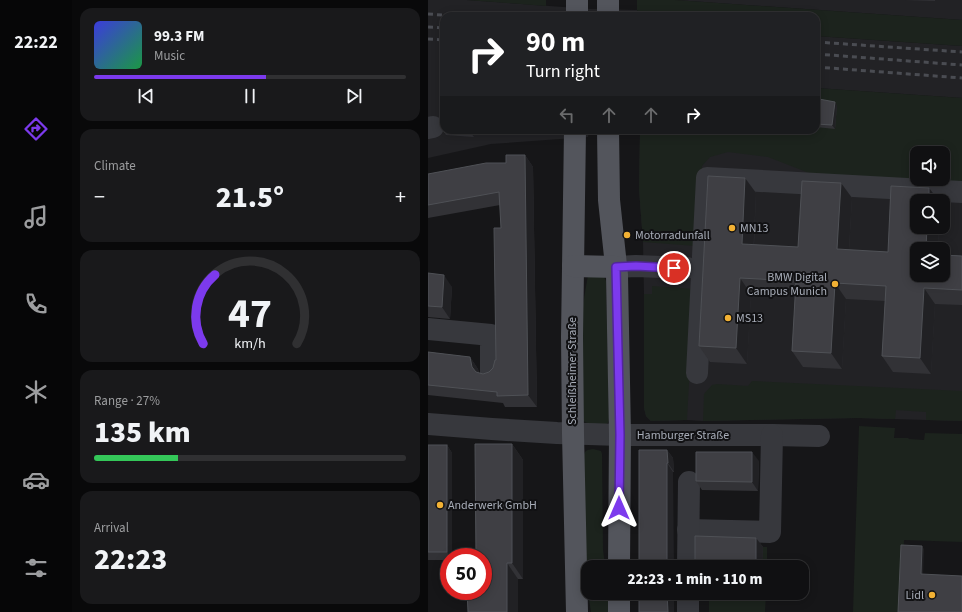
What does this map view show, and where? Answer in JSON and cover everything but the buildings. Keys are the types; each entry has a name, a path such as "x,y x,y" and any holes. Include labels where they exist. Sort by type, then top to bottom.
{"main road":[{"path":"576,12 577,0"},
{"path":"608,0 608,12"},
{"name":"Schleißheimer Straße","path":"575,134 572,337 577,612"},
{"path":"608,134 609,200 616,267 620,435 619,560"},
{"path":"573,266 616,267"},
{"path":"619,600 619,612"}],"street":[{"path":"697,373 707,178 962,192"},
{"path":"616,267 636,266 687,268"},
{"path":"428,329 491,335 491,373"},
{"name":"Hamburger Straße","path":"428,424 573,434 819,436"},
{"path":"688,530 770,532 772,435"},
{"path":"688,560 689,482"},
{"path":"688,600 688,612"}],"shaded area":[{"path":"428,0 467,0 591,9 637,10 638,12 440,12 440,134 588,134 588,137 491,144 428,158"},
{"path":"467,0 546,0 546,6"},
{"path":"637,0 675,0 962,20 962,46 820,36 820,12 638,12"},
{"path":"675,0 962,0 962,20"},
{"path":"820,36 962,46 962,98 820,88"},
{"path":"820,88 962,98 962,184 950,183 950,146 910,146 910,182 822,178 768,157 728,152 710,157 702,166 696,246 643,242 639,189 640,134 820,134"},
{"path":"640,134 739,134 962,143 962,421 858,418 651,421 646,416 644,408 643,242 639,189"},
{"path":"588,275 603,275 606,281 609,418 608,423 599,426 583,421 583,304"},
{"path":"652,286 694,289 687,420 651,421 646,416 644,408 644,294 652,294"},
{"path":"752,381 962,391 962,421 926,420 926,412 896,410 895,419 858,418 703,421 704,394 712,385 748,386"},
{"path":"859,426 895,428 894,438 924,440 925,433 962,434 962,542 904,540 901,612 853,612"},
{"path":"593,449 601,451 602,454 604,560 584,560 584,454 587,450"},
{"path":"763,547 767,547 767,560 762,560"},
{"path":"589,600 609,600 609,612 591,612"},
{"path":"709,600 766,600 765,612 709,612"}],"railway":[{"path":"428,14 440,15"},
{"path":"428,27 440,28"},
{"path":"428,39 440,40"},
{"path":"820,42 962,52"},
{"path":"820,54 962,65"},
{"path":"820,67 962,78"}],"place":[{"name":"MN13","path":"732,228"},
{"name":"Motorradunfall","path":"627,235"},
{"name":"BMW Digital Campus Munich","path":"835,284"},
{"name":"MS13","path":"728,318"},
{"name":"Anderwerk GmbH","path":"440,505"},
{"name":"Lidl","path":"932,595"}],"route":[{"path":"619,508 620,435 616,267 636,266 674,268"}]}
